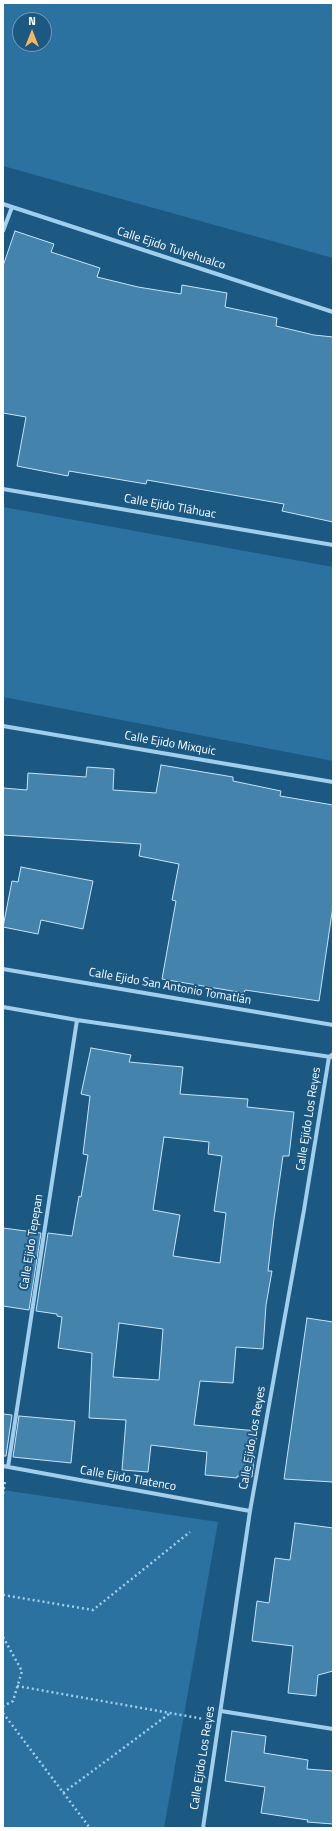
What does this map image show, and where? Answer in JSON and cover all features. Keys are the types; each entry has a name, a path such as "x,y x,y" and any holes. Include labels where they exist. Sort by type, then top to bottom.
{"street":[{"name":"Calle Ejido Tulyehualco","path":"3,204 333,312"},
{"path":"3,231 12,207"},
{"name":"Calle Ejido Tláhuac","path":"3,489 333,545"},
{"name":"Calle Ejido Mixquic","path":"3,726 333,782"},
{"name":"Calle Ejido San Antonio Tomatlán","path":"3,969 333,1025"},
{"path":"3,1007 77,1020 332,1056"},
{"name":"Calle Ejido Tepepan","path":"5,1467 77,1020"},
{"name":"Calle Ejido Los Reyes","path":"203,1828 250,1511 332,1056"},
{"name":"Calle Ejido Tlatenco","path":"5,1467 250,1511"},
{"path":"221,1711 333,1728"}],"path":[{"path":"3,1595 93,1610 190,1532"},
{"path":"3,1637 22,1671 13,1701 3,1706"},
{"path":"17,1686 169,1714 219,1721"},
{"path":"3,1713 90,1828"},
{"path":"64,1793 169,1714"}],"shaded area":[{"path":"3,3 333,3 333,258 3,166"},
{"path":"3,507 333,567 333,761 3,697"},
{"path":"3,1490 218,1522 164,1828 3,1828"}],"building":[{"path":"15,231 54,244 51,252 100,268 97,277 138,287 181,294 182,285 227,293 225,307 277,318 276,326 314,335 333,337 333,522 282,511 284,504 147,480 146,484 69,471 68,476 17,466 26,417 3,413 3,266"},
{"path":"161,765 233,777 233,781 281,791 280,796 333,805 333,906 319,1001 245,990 244,993 162,979 176,901 172,900 179,864 139,856 141,844 3,835 3,788 27,790 28,773 86,777 87,767 114,769 113,790 156,793"},
{"path":"21,867 93,881 83,929 41,920 38,934 3,927 12,881 18,882"},
{"path":"91,1048 131,1055 129,1062 183,1067 180,1094 248,1099 247,1107 294,1112 289,1156 283,1156 274,1219 268,1271 272,1271 266,1305 263,1349 236,1347 233,1383 200,1381 194,1425 257,1431 252,1477 237,1476 237,1478 205,1475 207,1452 151,1445 148,1472 122,1470 126,1420 89,1418 92,1353 58,1348 62,1317 57,1316 57,1314 36,1311 48,1233 72,1236 79,1196 81,1197 88,1155 83,1154 90,1096 81,1094","holes":["164,1137 209,1142 208,1154 222,1156 214,1211 226,1213 220,1263 173,1256 180,1215 153,1210","119,1323 163,1329 159,1380 113,1377"]},
{"path":"3,1228 41,1233 29,1310 3,1306"},
{"path":"307,1318 333,1322 333,1482 284,1479"},
{"path":"3,1414 12,1415 6,1456 3,1456"},
{"path":"19,1416 75,1421 71,1463 13,1457"},
{"path":"295,1523 333,1528 333,1671 318,1675 316,1696 288,1693 293,1646 252,1641 257,1601 269,1603 275,1558 290,1560"},
{"path":"232,1731 266,1736 264,1753 308,1760 307,1769 333,1771 333,1824 307,1822 308,1820 261,1813 265,1787 225,1781"}]}
